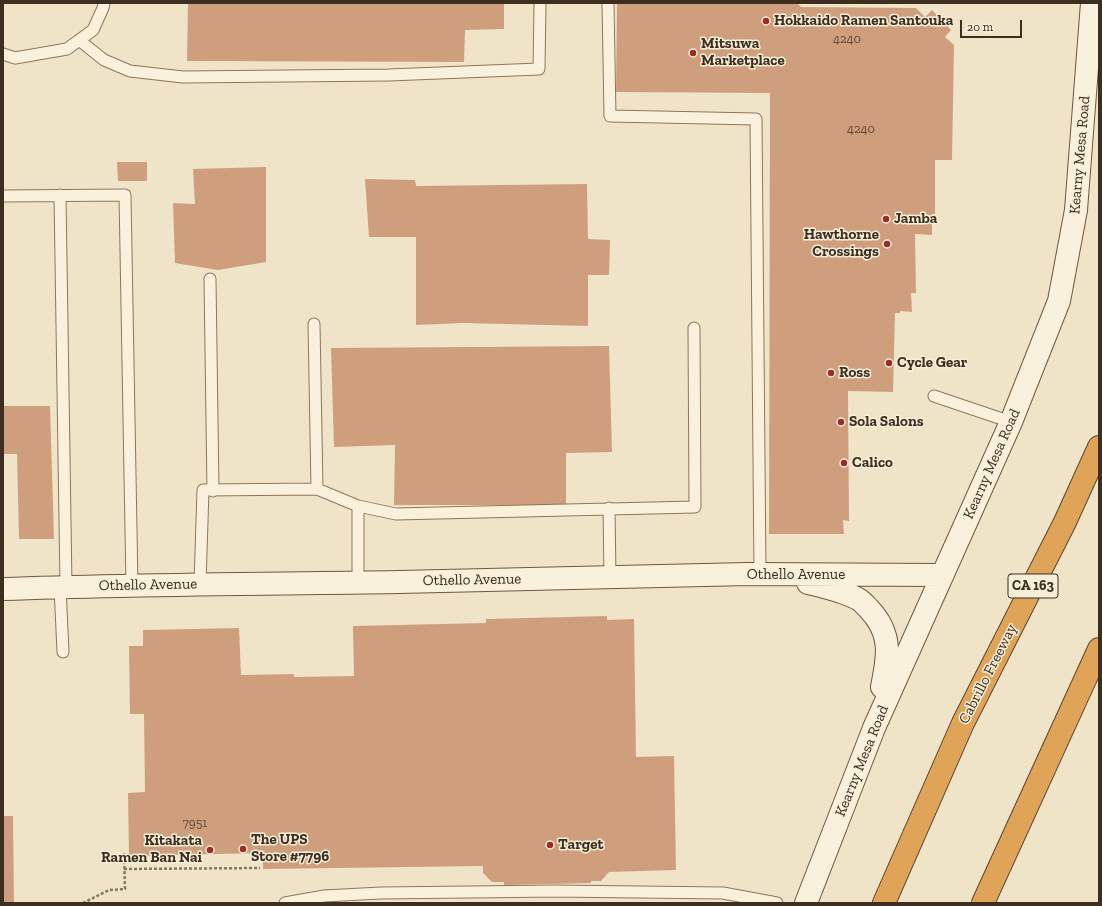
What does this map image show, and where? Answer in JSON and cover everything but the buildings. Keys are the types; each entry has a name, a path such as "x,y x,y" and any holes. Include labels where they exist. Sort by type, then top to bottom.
{"highway":[{"name":"Cabrillo Freeway","path":"884,903 963,723 1065,522 1099,447"},
{"path":"983,903 1099,649"}],"street":[{"name":"Kearny Mesa Road","path":"806,903 874,728 1011,422 1059,301 1076,210 1092,3"},
{"name":"Othello Avenue","path":"3,589 760,574 942,575"},
{"path":"760,574 835,590 860,599 875,615 886,636 888,658 874,728"}],"lane":[{"path":"3,54 15,58 67,49 93,30 104,3"},
{"path":"79,40 104,60 130,72 183,77 389,75 539,69 540,3"},
{"path":"608,3 610,116 756,119 760,574"},
{"path":"60,195 63,587 62,652"},
{"path":"3,196 125,195 132,586"},
{"path":"210,279 213,491"},
{"path":"314,324 317,488"},
{"path":"200,584 203,490 317,488 358,506 396,514 696,507 694,328"},
{"path":"934,396 1011,422"},
{"path":"358,506 358,582"},
{"path":"609,508 610,578"},
{"path":"285,903 324,896 381,893 556,891 723,893 777,903"}],"path":[{"path":"83,903 109,890 125,889 124,853"},
{"path":"124,869 260,868"}],"place":[{"name":"Hokkaido Ramen Santouka","path":"766,21"},
{"name":"Mitsuwa Marketplace","path":"693,53"},
{"name":"Jamba","path":"886,219"},
{"name":"Hawthorne Crossings","path":"887,244"},
{"name":"Cycle Gear","path":"889,363"},
{"name":"Ross","path":"831,373"},
{"name":"Sola Salons","path":"841,422"},
{"name":"Calico","path":"844,463"},
{"name":"Target","path":"550,845"},
{"name":"The UPS Store #7796","path":"243,849"},
{"name":"Kitakata Ramen Ban Nai","path":"210,850"}]}
